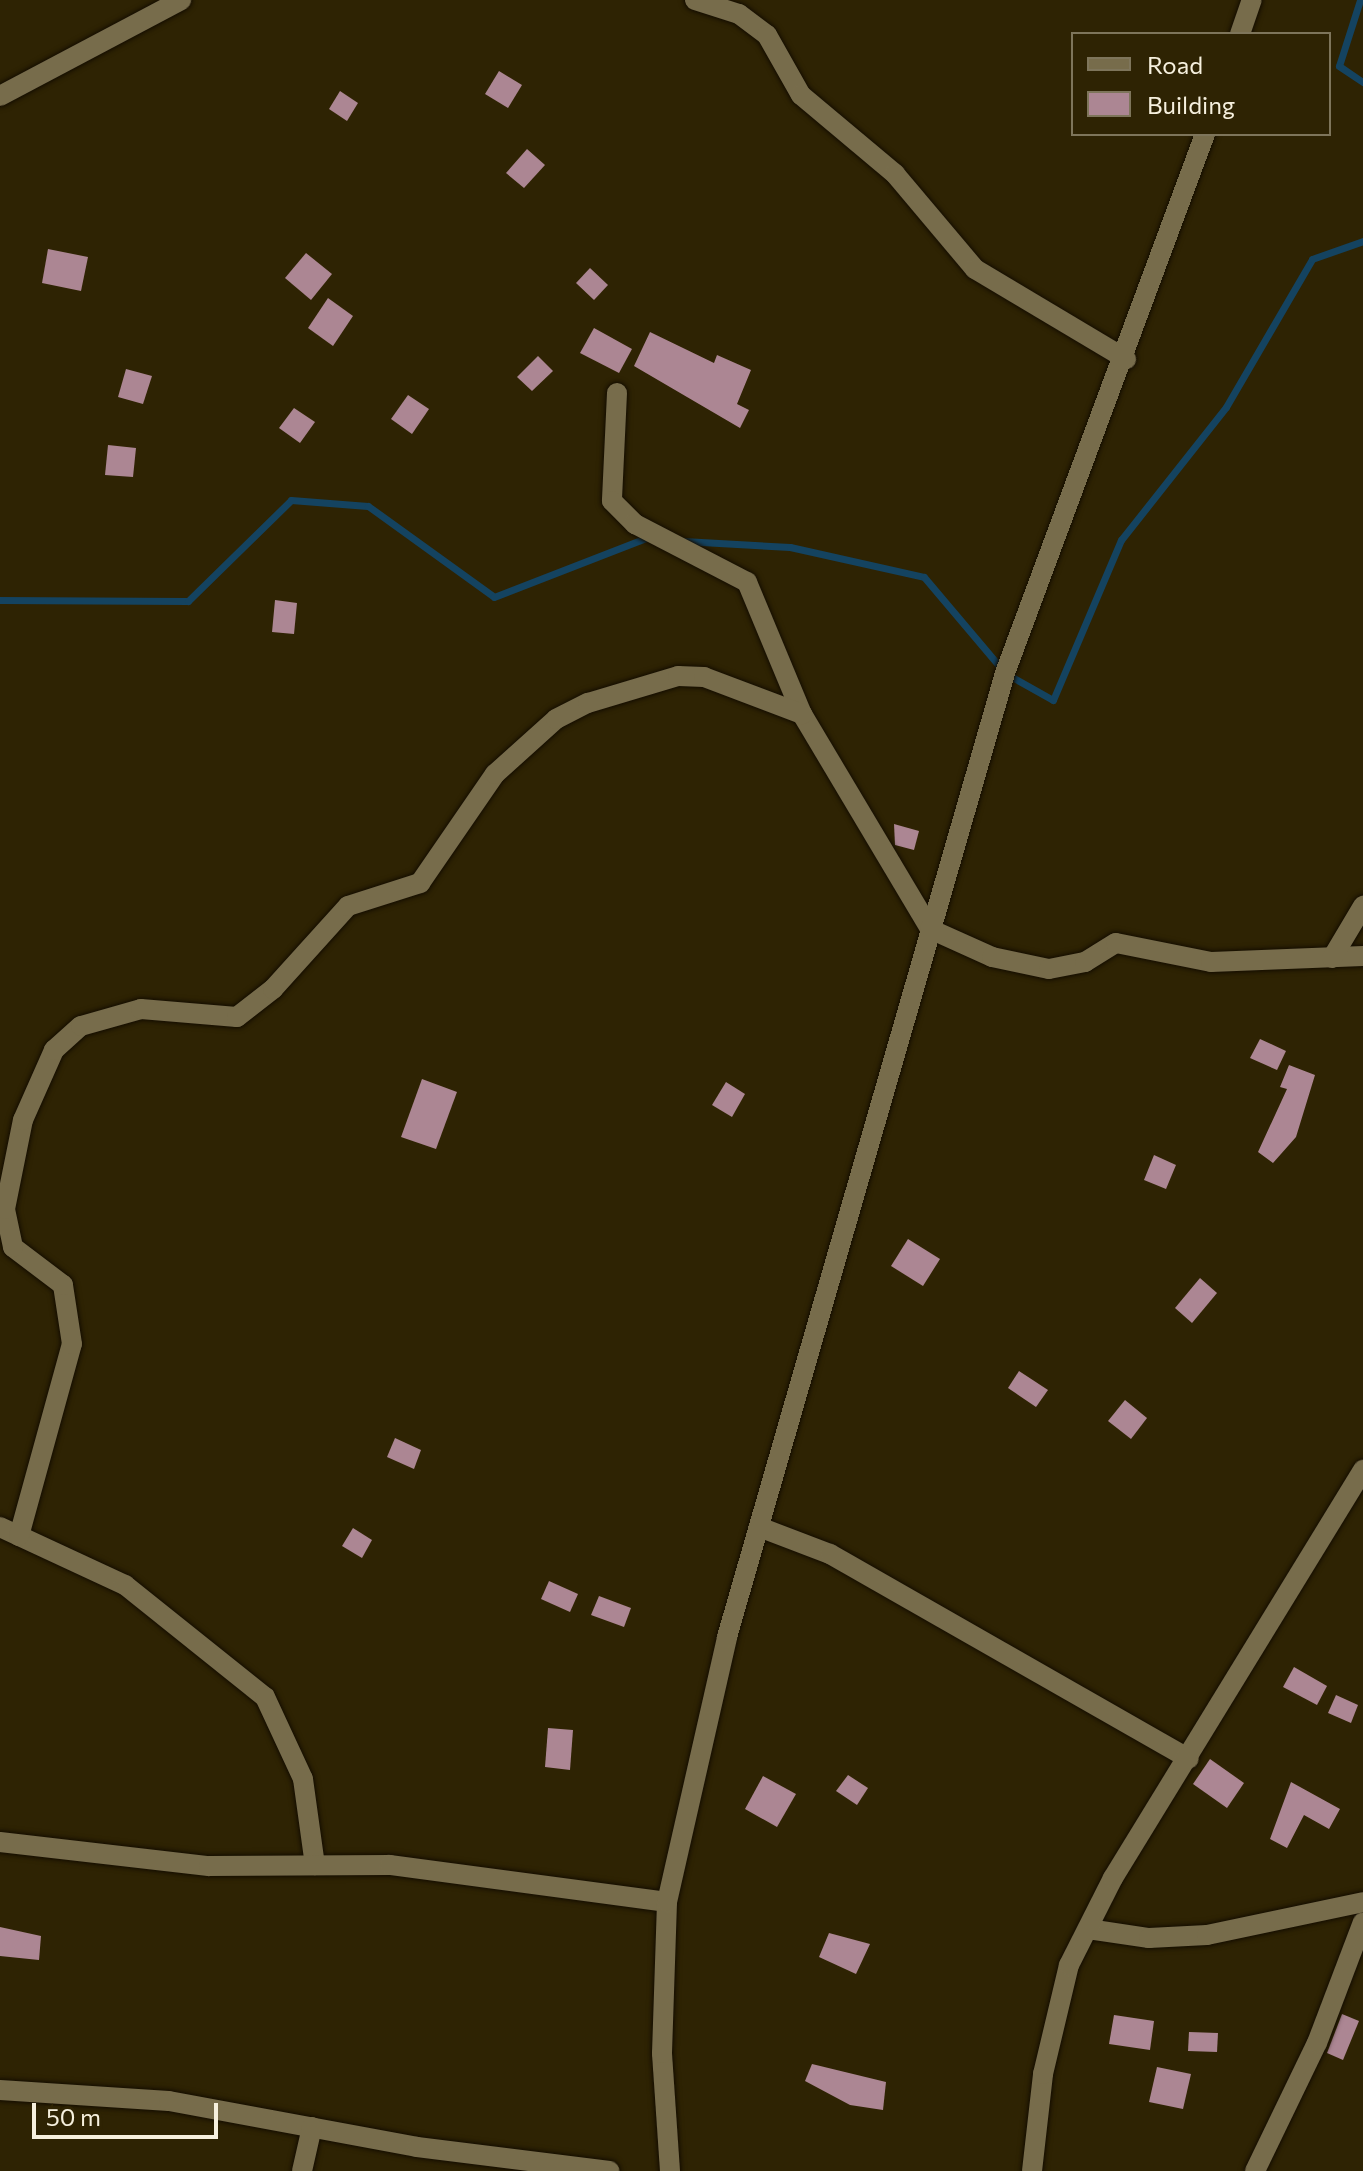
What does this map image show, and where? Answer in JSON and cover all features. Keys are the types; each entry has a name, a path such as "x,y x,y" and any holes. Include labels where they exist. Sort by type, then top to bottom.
{"street":[{"path":"0,96 181,0"},
{"path":"695,0 739,14 767,35 801,95 895,174 975,269 1126,359"},
{"path":"1241,32 1252,0"},
{"path":"670,2171 662,2053 667,1902 759,1527 1005,673 1126,359 1204,136"},
{"path":"617,393 612,501 635,524 747,582 802,714 930,929 992,957 1049,969 1085,962 1116,943 1211,962 1363,956"},
{"path":"19,1536 72,1344 63,1285 13,1247 5,1209 23,1120 54,1050 81,1026 141,1009 237,1017 348,906 420,883 495,774 556,719 588,703 691,676 802,714"},
{"path":"1332,958 1363,906"},
{"path":"1032,2171 1043,2074 1069,1965 1363,1470"},
{"path":"0,1527 125,1585 265,1697 303,1779 315,1865"},
{"path":"759,1527 830,1554 1189,1759"},
{"path":"0,1842 209,1866 315,1865 479,1875 667,1902"},
{"path":"1088,1929 1149,1938 1207,1935 1363,1902"},
{"path":"1255,2171 1317,2043 1363,1922"},
{"path":"0,2090 169,2101 312,2127 610,2171"},
{"path":"302,2171 312,2127"}],"building":[{"path":"499,71 522,85 508,108 485,94"},
{"path":"340,91 358,103 347,121 329,109"},
{"path":"527,149 545,165 524,188 506,173"},
{"path":"48,249 88,257 81,291 42,283"},
{"path":"306,253 332,274 311,300 285,278"},
{"path":"590,268 608,285 594,300 576,283"},
{"path":"328,298 353,316 333,346 308,328"},
{"path":"594,328 632,349 619,373 580,353"},
{"path":"650,332 714,363 717,355 751,370 737,404 749,410 740,428 634,366"},
{"path":"538,356 553,371 532,391 517,377"},
{"path":"126,369 152,376 143,404 118,397"},
{"path":"408,395 429,409 412,434 391,419"},
{"path":"294,408 315,422 300,443 279,428"},
{"path":"108,445 136,448 133,477 105,475"},
{"path":"275,600 297,603 294,634 272,632"},
{"path":"894,824 919,831 914,850 895,845"},
{"path":"1260,1039 1286,1051 1277,1070 1250,1058"},
{"path":"1289,1065 1315,1075 1296,1137 1273,1163 1258,1152 1287,1089 1280,1087"},
{"path":"422,1079 457,1092 436,1149 401,1137"},
{"path":"726,1082 745,1094 732,1117 712,1105"},
{"path":"1154,1155 1176,1165 1166,1189 1144,1180"},
{"path":"908,1239 940,1259 923,1286 891,1266"},
{"path":"1200,1278 1217,1293 1192,1323 1175,1308"},
{"path":"1019,1371 1048,1390 1036,1407 1008,1388"},
{"path":"1125,1400 1147,1418 1131,1439 1108,1421"},
{"path":"395,1438 421,1450 414,1469 387,1457"},
{"path":"353,1528 372,1540 362,1558 342,1546"},
{"path":"549,1581 578,1594 570,1612 541,1599"},
{"path":"599,1596 631,1608 624,1627 591,1615"},
{"path":"1294,1667 1327,1686 1317,1705 1283,1687"},
{"path":"1336,1695 1358,1705 1351,1723 1328,1713"},
{"path":"548,1728 573,1730 570,1770 545,1767"},
{"path":"1210,1759 1244,1783 1227,1808 1193,1784"},
{"path":"848,1775 868,1788 857,1805 836,1791"},
{"path":"763,1776 796,1794 777,1827 745,1809"},
{"path":"1291,1782 1340,1809 1329,1829 1304,1815 1287,1848 1270,1839"},
{"path":"0,1927 41,1936 39,1960 0,1956"},
{"path":"829,1933 870,1944 856,1974 819,1957"},
{"path":"1342,2014 1359,2021 1343,2060 1327,2053"},
{"path":"1114,2015 1154,2021 1150,2050 1109,2044"},
{"path":"1189,2032 1218,2033 1217,2052 1188,2051"},
{"path":"812,2064 886,2082 883,2110 850,2105 805,2081"},
{"path":"1157,2067 1191,2074 1183,2109 1149,2102"}],"waterway":[{"path":"1360,0 1339,66 1363,82"},
{"path":"683,541 790,547 924,577 1005,673 1053,700 1121,540 1226,407 1312,259 1363,241"},
{"path":"0,600 188,601 291,500 368,506 494,597 646,538"}]}
